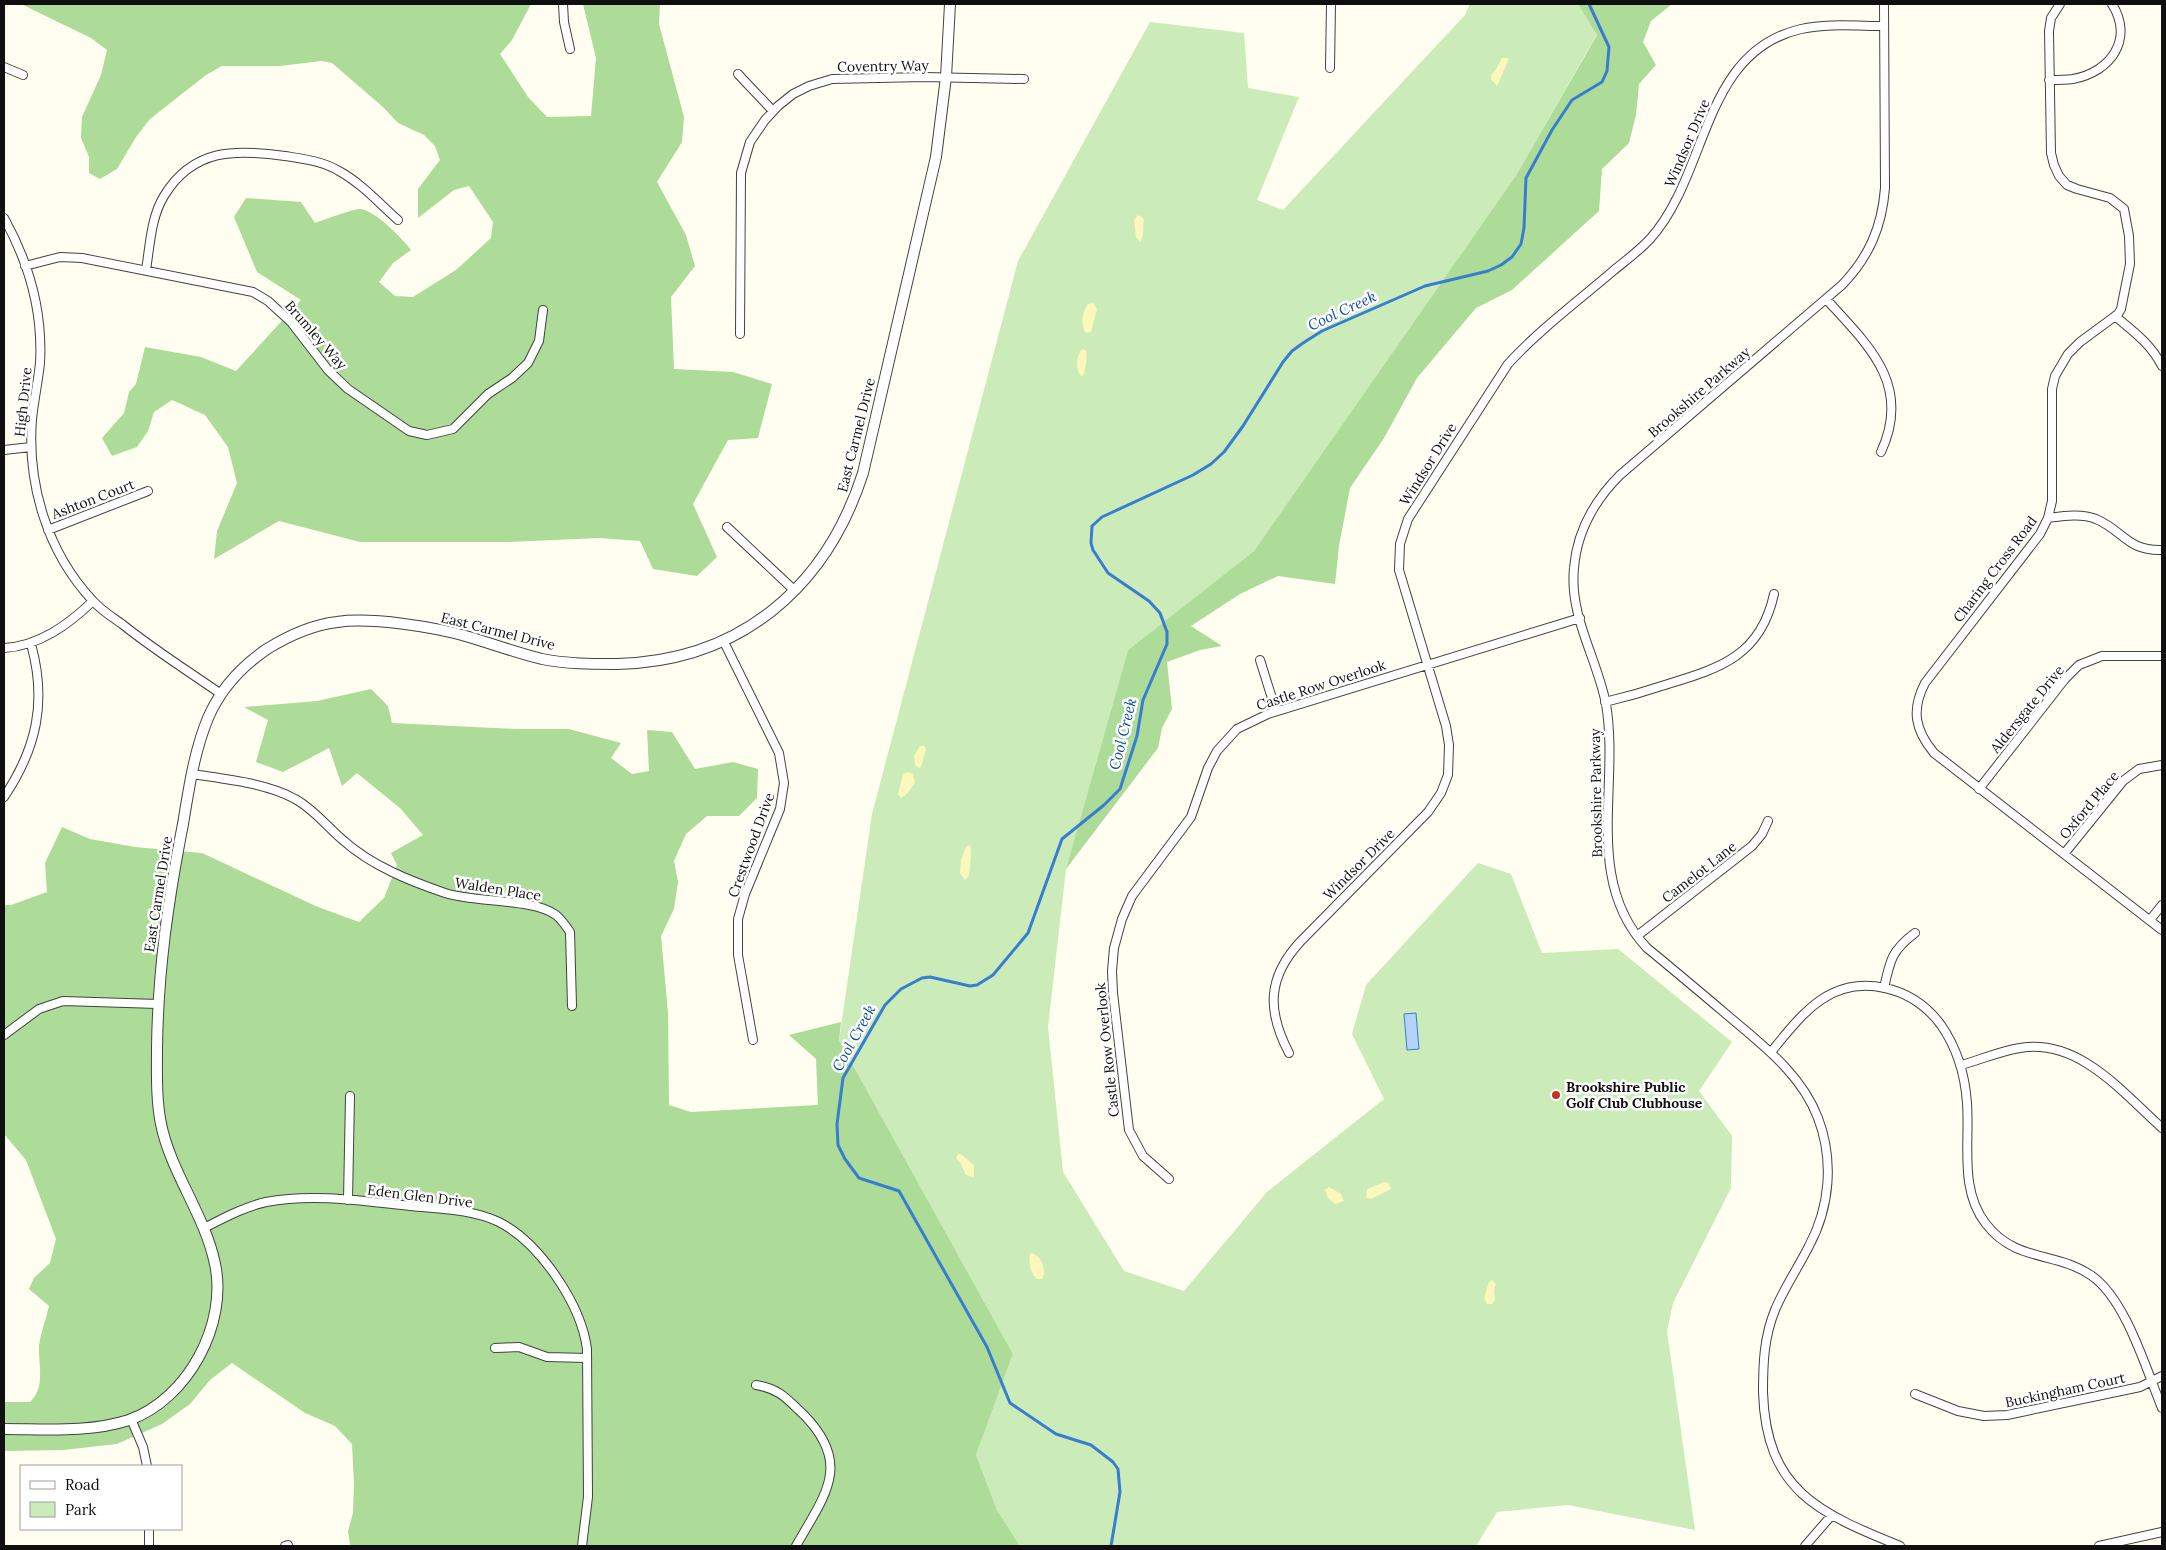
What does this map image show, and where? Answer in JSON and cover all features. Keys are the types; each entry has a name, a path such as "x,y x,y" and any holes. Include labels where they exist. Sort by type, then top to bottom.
{"street":[{"path":"563,4 564,22 570,48"},
{"name":"East Carmel Drive","path":"4,1429 67,1430 102,1426 131,1419 150,1409 175,1389 194,1366 208,1342 216,1306 217,1268 204,1228 180,1177 161,1125 157,1082 158,1004 167,906 192,774 202,735 210,713 221,694 240,670 281,640 310,628 337,622 360,621 413,626 464,635 542,659 594,664 658,661 686,655 723,640 756,622 794,590 818,563 838,533 853,503 863,472 936,157 946,77 950,4"},
{"path":"1330,4 1330,68"},
{"name":"Brookshire Parkway","path":"1884,4 1885,188 1881,217 1870,250 1842,285 1620,475 1602,494 1584,525 1577,546 1574,583 1580,618 1605,702 1608,734 1609,866 1618,901 1626,921 1648,948 1771,1052 1793,1074 1813,1105 1824,1135 1828,1176 1823,1213 1817,1230 1775,1308 1765,1338 1763,1368 1765,1416 1771,1443 1781,1467 1802,1494 1831,1516 1900,1546"},
{"path":"2060,4 2051,18 2049,31 2051,153 2059,176 2067,185 2077,190 2110,198 2124,209 2130,264 2120,309 2115,316 2159,352 2162,366"},
{"path":"2049,80 2073,79 2093,73 2103,67 2111,58 2119,46 2121,35 2119,14 2112,4"},
{"name":"Windsor Drive","path":"1289,1053 1277,1028 1273,1006 1277,981 1284,962 1300,942 1428,812 1445,783 1450,762 1448,740 1401,579 1399,562 1401,537 1408,519 1499,376 1526,346 1639,249 1658,228 1680,190 1724,88 1736,70 1754,51 1776,38 1803,28 1884,26"},
{"path":"4,67 23,75"},
{"path":"738,74 774,111"},
{"name":"Coventry Way","path":"740,334 741,173 750,142 774,111 793,94 809,86 832,79 946,77 1024,79"},
{"path":"146,270 156,213 164,195 183,174 206,159 230,152 252,151 314,160 352,180 398,220"},
{"name":"High Drive","path":"4,218 25,266 38,309 40,362 32,417 31,447 38,502 48,530 61,557 93,602 138,637 221,694"},
{"name":"Brumley Way","path":"25,266 43,260 67,257 82,258 243,289 261,296 280,310 328,370 348,389 409,431 427,435 453,429 488,394 512,378 528,363 539,341 543,310"},
{"path":"1826,299 1870,350 1887,380 1891,400 1891,420 1888,435 1880,452"},
{"name":"Charing Cross Road","path":"2115,316 2080,342 2068,354 2055,376 2052,389 2052,501 2048,518 2040,534 1925,683 1918,696 1916,712 1918,729 1925,743 1934,753 2162,930"},
{"path":"4,450 31,447"},
{"name":"Ashton Court","path":"48,530 148,491"},
{"path":"2048,518 2089,517 2104,524 2138,548 2162,550"},
{"path":"727,527 794,590"},
{"path":"1605,702 1698,675 1726,664 1747,646 1762,627 1772,606 1774,594"},
{"path":"4,648 31,644 57,630 93,602"},
{"name":"Castle Row Overlook","path":"1169,1179 1143,1156 1130,1130 1113,993 1114,948 1122,920 1132,896 1191,817 1208,768 1222,743 1248,722 1276,711 1580,618"},
{"name":"Crestwood Drive","path":"723,640 779,753 784,783 780,809 745,894 738,919 738,955 753,1040"},
{"path":"4,797 20,772 37,723 38,679 31,644"},
{"name":"Aldersgate Drive","path":"1979,789 2065,679 2079,665 2102,656 2162,656"},
{"path":"1260,660 1276,711"},
{"name":"Oxford Place","path":"2064,854 2130,774 2139,769 2162,765"},
{"name":"Walden Place","path":"192,774 272,790 296,799 345,842 371,861 406,878 447,894 532,906 555,914 564,922 570,932 572,1006"},
{"name":"Camelot Lane","path":"1637,936 1752,846 1762,834 1768,821"},
{"path":"2150,920 2162,905"},
{"path":"1884,988 1890,960 1895,950 1915,933"},
{"path":"1771,1052 1808,1008 1830,994 1852,988 1884,988 1916,1000 1931,1013 1944,1030 1961,1065 1967,1104 1968,1178 1971,1194 1981,1218 1998,1237 2018,1250 2072,1266 2091,1275 2101,1283 2114,1298 2123,1314 2162,1408"},
{"path":"4,1036 39,1009 63,1001 158,1004"},
{"path":"1961,1065 2020,1048 2038,1046 2064,1051 2092,1066 2162,1128"},
{"path":"348,1200 350,1096"},
{"name":"Eden Glen Drive","path":"204,1228 236,1212 266,1202 295,1199 348,1200 468,1212 498,1222 522,1236 542,1259 571,1300 585,1332 587,1358 588,1497 582,1546"},
{"path":"495,1348 518,1347 547,1357 587,1358"},
{"name":"Buckingham Court","path":"1915,1394 1958,1411 1984,1416 2007,1415 2140,1387 2162,1376"},
{"path":"756,1386 768,1387 782,1393 827,1445 830,1460 830,1478 825,1494 796,1546"},
{"path":"131,1419 147,1465"},
{"path":"1805,1546 1831,1516"},
{"path":"148,1530 149,1546"},
{"path":"2099,1546 2162,1532"}],"green space":[{"path":"21,4 531,4 512,40 500,54 528,97 547,117 591,116 596,58 583,4 660,4 659,24 684,117 682,142 657,182 686,235 695,266 671,297 674,369 733,372 772,384 758,438 728,440 693,504 717,557 697,576 653,569 640,541 599,538 508,542 360,542 279,521 214,559 217,531 237,483 228,447 205,415 172,400 154,412 148,431 137,447 112,456 102,438 124,413 129,392 136,384 145,347 201,357 236,371 301,300 257,272 234,217 246,198 301,202 315,223 356,209 373,214 395,232 411,250 393,263 379,282 395,296 413,297 456,270 491,238 493,222 469,186 454,190 418,218 418,189 440,160 435,146 424,135 398,123 383,107 332,63 321,61 280,66 222,66 206,75 150,119 136,137 117,169 100,179 89,173 89,157 81,138 82,117 101,75 107,50 91,38"},
{"path":"1470,4 1578,4 1597,34 1517,174 1254,551 1128,650 1066,869 1048,1027 1063,1172 1124,1271 1184,1291 1267,1192 1384,1099 1352,1034 1366,985 1478,863 1511,874 1542,953 1618,949 1732,1042 1699,1091 1732,1136 1731,1188 1673,1303 1667,1331 1695,1530 1568,1505 1497,1512 1476,1546 1020,1546 997,1510 976,1455 1013,1354 839,1040 872,814 1018,261 1150,22 1244,33 1248,88 1299,97 1257,200 1283,210 1465,15"},
{"path":"1578,4 1672,4 1651,21 1643,42 1656,65 1639,84 1636,115 1629,143 1602,169 1599,211 1512,290 1476,308 1417,378 1384,438 1350,488 1339,546 1335,584 1278,576 1240,594 1191,626 1222,646 1200,650 1167,662 1172,709 1162,728 1158,748 1066,869 1128,650 1254,551 1517,174 1597,35"},
{"path":"371,689 388,706 392,723 517,729 569,729 621,743 611,758 632,774 649,771 647,730 672,732 695,769 733,762 758,769 757,798 739,816 707,816 686,834 674,861 678,882 674,909 661,936 668,1013 669,1105 691,1112 818,1105 816,1059 789,1035 841,1022 839,1040 1013,1354 976,1455 997,1510 1020,1546 350,1546 348,1531 353,1513 354,1483 352,1444 335,1426 305,1413 232,1363 210,1380 190,1404 162,1424 117,1444 63,1450 4,1451 4,1402 30,1402 35,1396 40,1382 39,1345 49,1306 29,1289 34,1278 50,1263 56,1239 26,1160 4,1134 4,905 11,905 47,892 45,863 62,827 90,839 135,847 202,853 318,907 359,922 384,898 397,865 391,853 423,835 401,809 357,773 342,786 329,748 283,772 256,762 268,720 244,707 317,701"}],"sand":[{"path":"1502,58 1508,58 1508,61 1497,86 1491,79 1491,75"},
{"path":"1138,215 1144,219 1140,242 1136,237 1134,220"},
{"path":"1093,303 1097,309 1091,332 1086,333 1082,322 1083,315 1088,304"},
{"path":"1082,349 1086,350 1086,356 1082,377 1078,371 1077,363 1078,355"},
{"path":"920,746 924,746 926,749 921,767 919,768 915,765 914,756"},
{"path":"908,772 913,774 915,782 908,793 901,798 898,794 903,774"},
{"path":"970,845 969,876 965,880 960,873 961,860 966,847"},
{"path":"958,1154 961,1154 974,1165 974,1177 966,1175 956,1158"},
{"path":"1384,1182 1389,1183 1391,1189 1371,1199 1366,1198 1367,1189"},
{"path":"1329,1187 1341,1194 1344,1201 1335,1204 1328,1198 1325,1190"},
{"path":"1032,1253 1043,1264 1044,1272 1042,1279 1037,1279 1030,1268 1029,1260"},
{"path":"1492,1280 1496,1284 1494,1290 1495,1300 1492,1304 1487,1304 1484,1298 1489,1282"}],"water":[{"path":"1416,1013 1419,1049 1407,1050 1404,1014"}],"waterway":[{"name":"Cool Creek","path":"1111,1546 1120,1492 1118,1469 1113,1462 1091,1445 1056,1434 1010,1403 987,1347 899,1191 859,1178 845,1159 838,1145 837,1124 843,1078 885,1005 901,989 922,978 930,977 970,986 977,985 993,975 1028,933 1062,839 1104,805 1120,789 1137,736 1143,700 1167,644 1167,632 1160,613 1149,601 1108,573 1093,550 1091,543 1092,526 1102,517 1193,475 1211,464 1224,452 1243,426 1283,362 1292,351 1303,343 1322,331 1425,286 1488,271 1512,257 1521,244 1524,228 1526,178 1552,130 1572,100 1602,82 1607,71 1609,47 1589,4"}],"place":[{"name":"Brookshire Public Golf Club Clubhouse","path":"1556,1095"}]}
